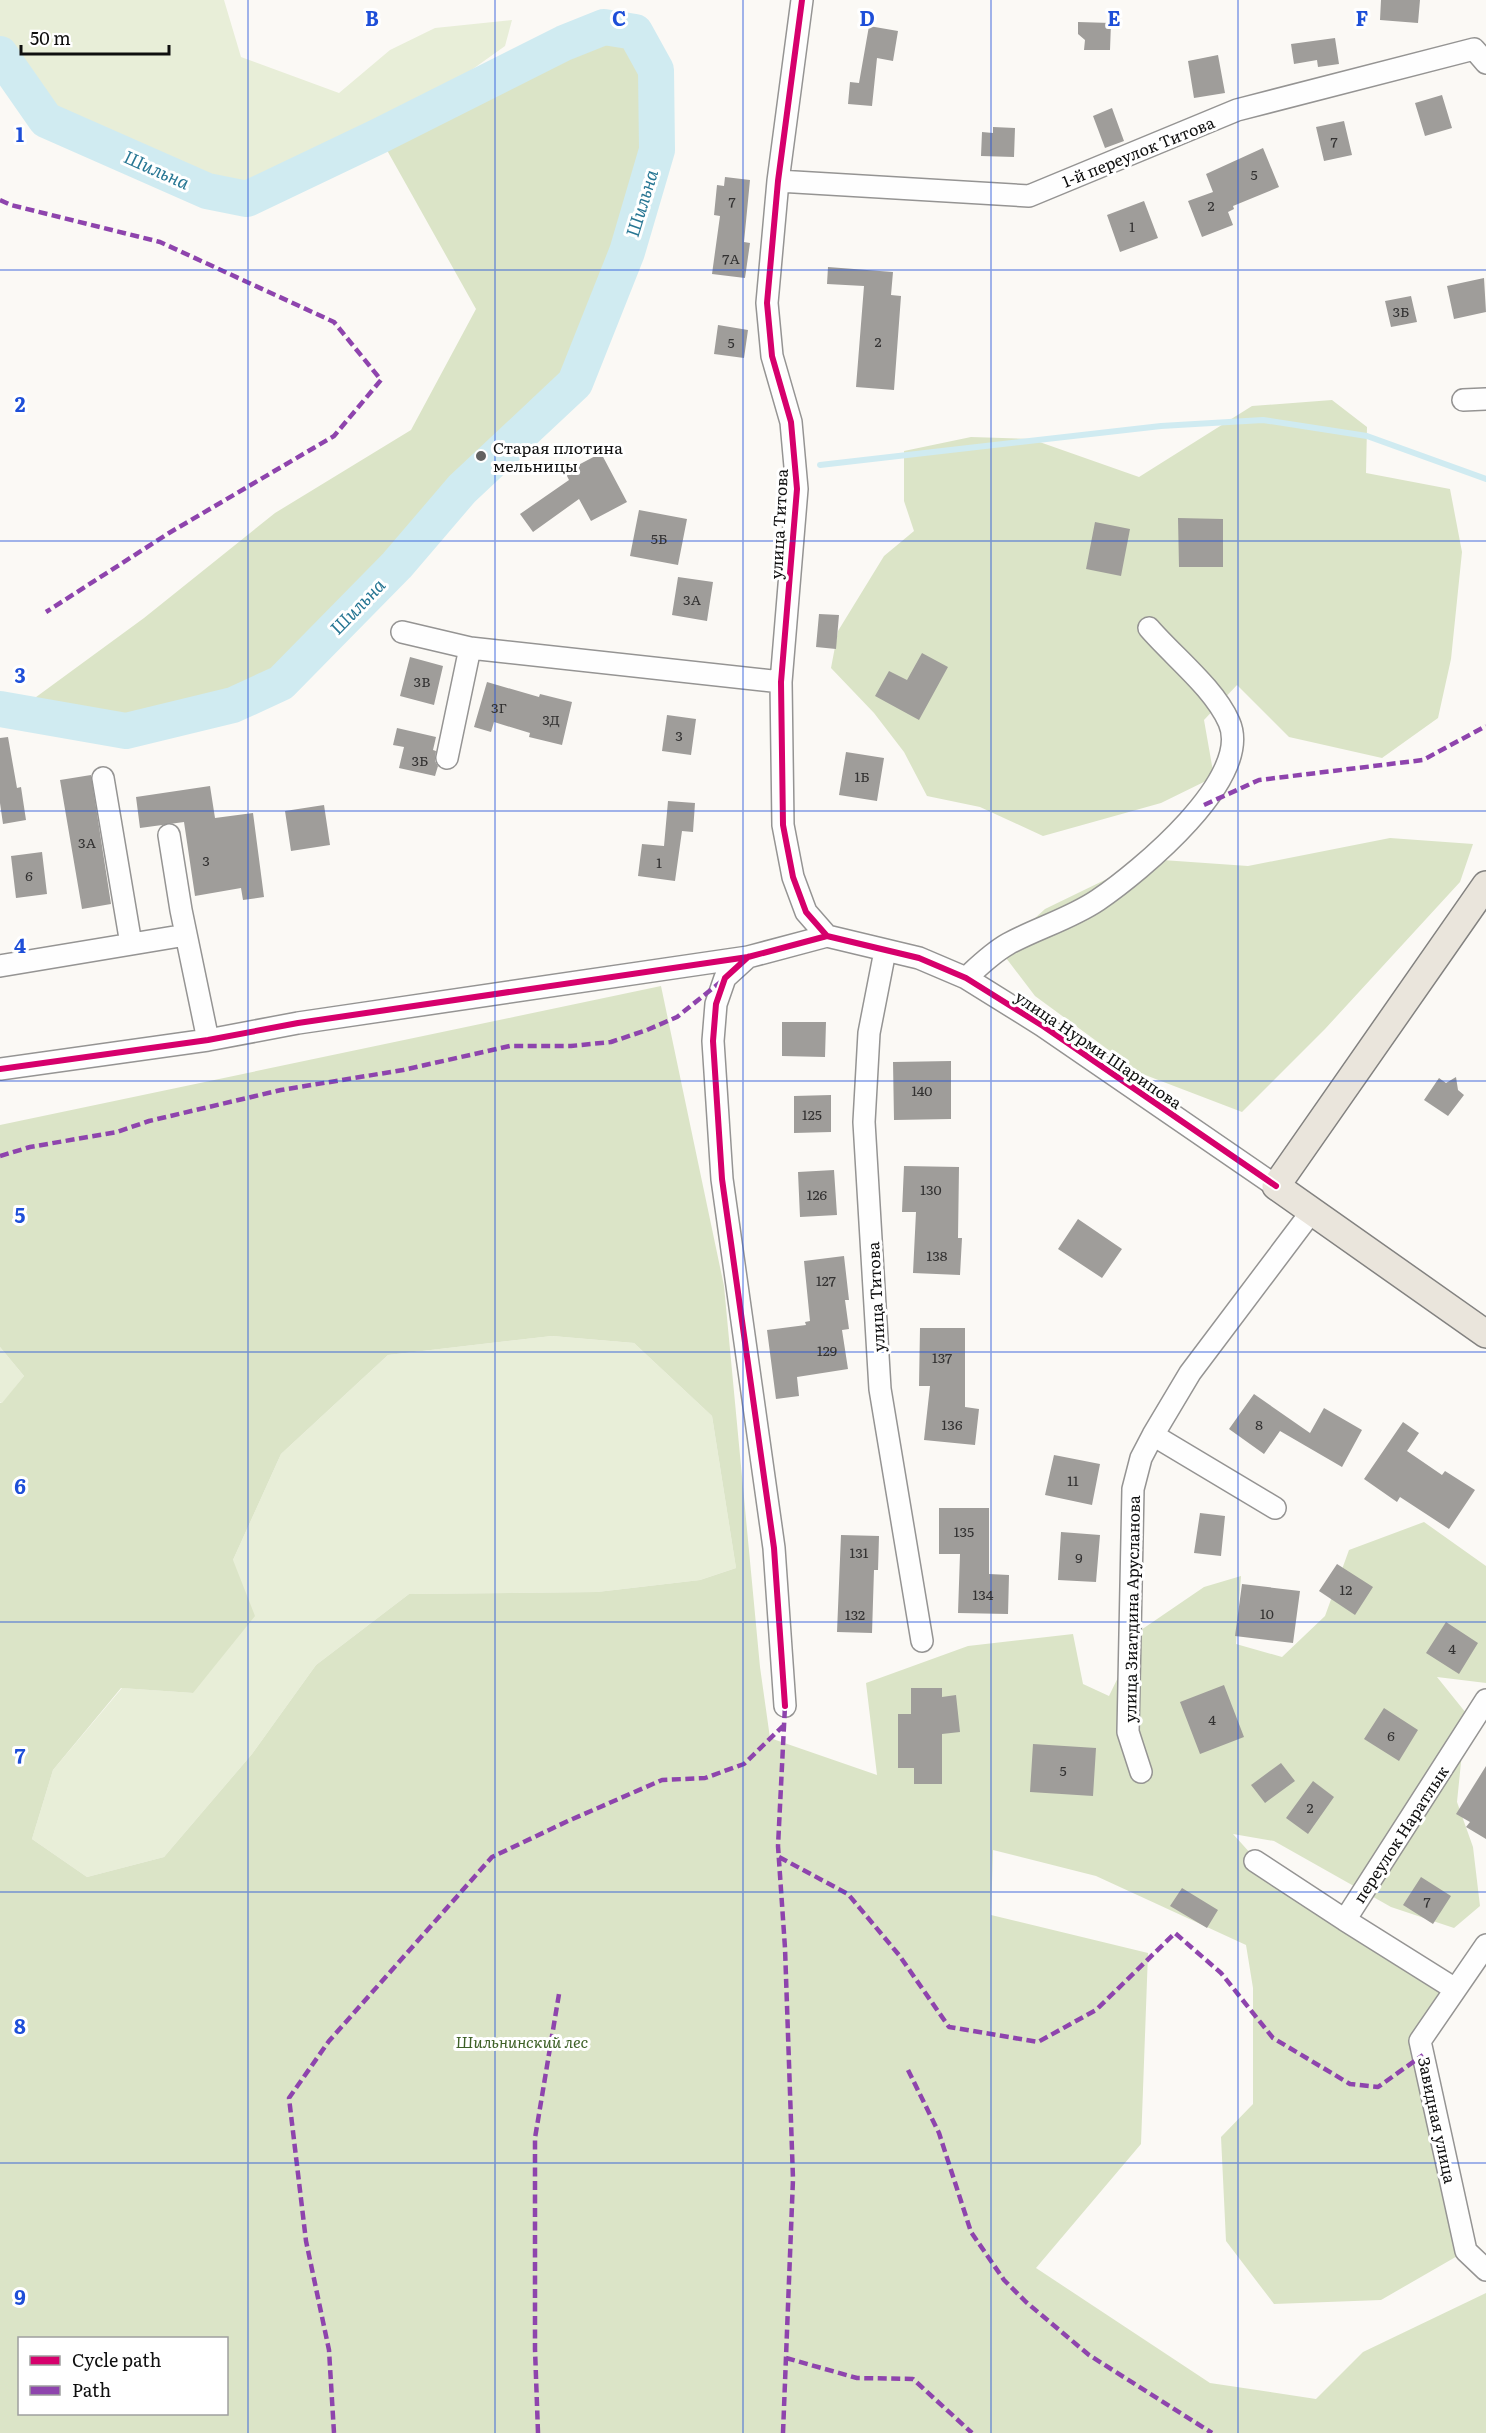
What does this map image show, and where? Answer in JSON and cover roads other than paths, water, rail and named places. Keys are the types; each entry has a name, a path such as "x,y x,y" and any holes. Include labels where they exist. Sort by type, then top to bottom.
{"main road":[{"path":"1275,1186 1486,885"},
{"name":"улица Нурми Шарипова","path":"1275,1186 1486,1334"}],"street":[{"name":"улица Титова","path":"802,0 778,181 767,303 772,356 791,422 797,489 781,682 785,835 793,877 806,912 827,936"},
{"name":"1-й переулок Титова","path":"778,181 1029,196 1237,110 1474,49 1486,63"},
{"path":"1463,400 1486,399"},
{"path":"966,978 1007,945 1062,920 1098,900 1178,832 1204,805 1220,779 1230,758 1232,740 1230,723 1201,683 1149,628"},
{"path":"402,632 470,648 781,682"},
{"path":"447,758 470,648"},
{"path":"103,778 130,944"},
{"path":"169,835 186,935 208,1040"},
{"path":"0,966 186,935"},
{"path":"0,1069 208,1040 298,1023 748,957 827,936"},
{"name":"улица Нурми Шарипова","path":"827,936 919,958 966,978 1043,1026 1275,1186"},
{"name":"улица Титова","path":"885,951 869,1033 865,1133 880,1389 922,1641"},
{"path":"748,957 725,978 716,1004 713,1041 722,1179 774,1548 784,1706"},
{"name":"улица Зиатдина Арусланова","path":"1141,1772 1128,1732 1133,1489 1142,1458 1153,1435 1191,1373 1312,1211"},
{"path":"1153,1435 1275,1508"},
{"name":"переулок Наратлык","path":"1455,1989 1345,1920 1486,1700"},
{"path":"1255,1861 1345,1920"},
{"name":"Завидная улица","path":"1486,1945 1420,2041 1466,2251 1486,2270"}],"waterway":[{"name":"Шильна","path":"0,54 46,120 207,191 247,199 564,43 604,27 635,32 656,70 657,150 627,252 575,383 462,489 397,565 281,683 233,705 126,731 0,709"},
{"path":"820,465 1161,426 1263,420 1367,436 1486,479"}],"place":[{"name":"Старая плотина мельницы","path":"481,456"}],"park label":[{"name":"Шильнинский лес","path":"522,2041"}]}
